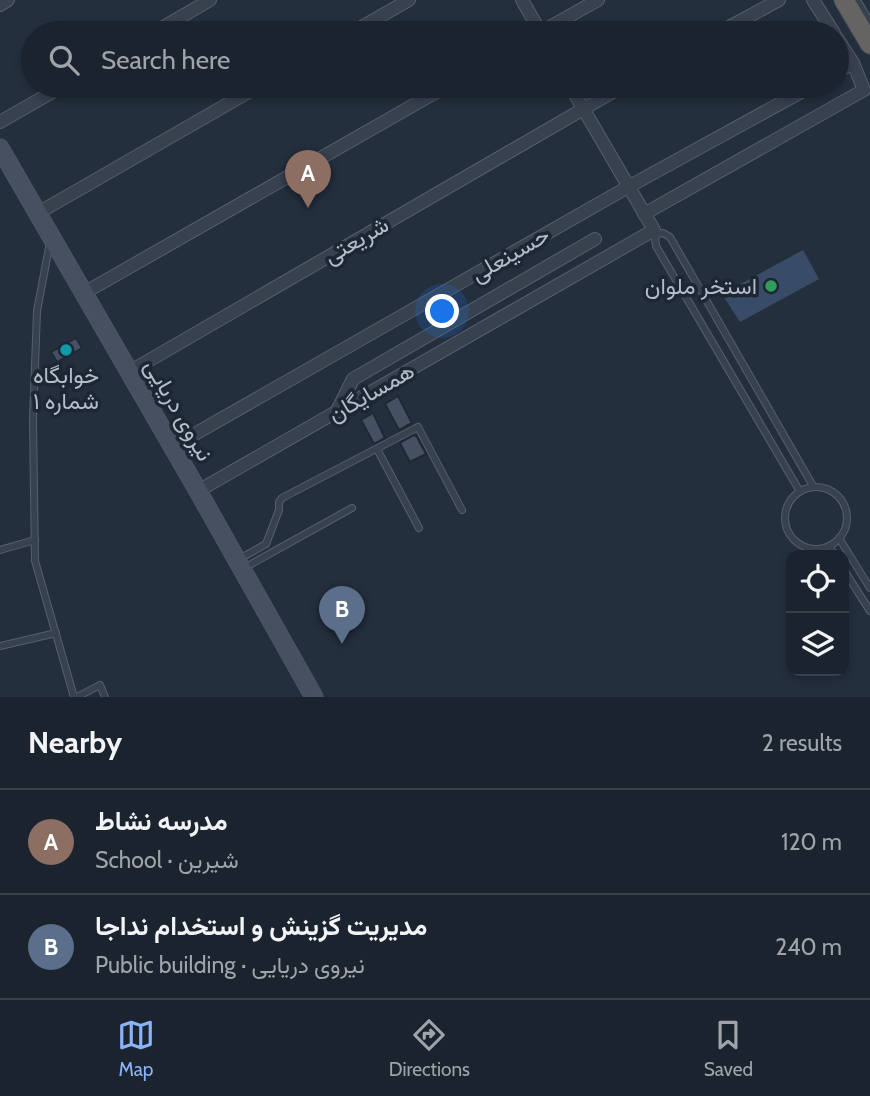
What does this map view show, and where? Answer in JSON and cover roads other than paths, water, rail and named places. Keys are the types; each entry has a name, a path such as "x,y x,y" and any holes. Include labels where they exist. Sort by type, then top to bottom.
{"highway":[{"path":"844,0 870,44"}],"main road":[{"name":"نیروی دریایی","path":"3,158 38,213 314,697"}],"street":[{"path":"0,5 8,0"},
{"path":"174,21 210,0"},
{"path":"372,21 409,0"},
{"path":"522,0 533,21"},
{"path":"561,21 598,0"},
{"path":"741,21 779,0"},
{"path":"813,0 826,21"},
{"path":"644,214 864,90 849,57"},
{"path":"849,65 853,63"},
{"path":"0,122 41,98"},
{"path":"38,213 238,98"},
{"path":"84,293 426,98"},
{"path":"577,98 655,232"},
{"name":"شریعتی","path":"129,372 602,98"},
{"name":"حسینعلی","path":"172,447 628,187 790,98"},
{"name":"همسایگان","path":"198,491 655,232"},
{"path":"337,411 353,379 595,239"}],"lane":[{"path":"857,0 870,22"},
{"path":"799,490 656,246 655,232 670,237 813,486"},
{"path":"51,236 37,311 33,420 35,561 74,697 100,685 105,697"},
{"path":"680,288 694,279"},
{"path":"239,564 266,544 282,498 418,427 462,510"},
{"path":"377,449 419,528"},
{"path":"813,486 828,488 843,501 846,510 845,530 829,546 821,549 800,545 786,529 784,518 791,498 799,490 813,486"},
{"path":"239,564 352,508"},
{"path":"839,538 870,588"},
{"path":"0,550 35,540"},
{"path":"829,546 832,550"},
{"path":"849,578 870,611"},
{"path":"0,646 56,632"}],"water":[{"name":"استخر ملوان","path":"803,250 819,279 740,322 722,294"}],"place":[{"name":"مدرسه نشاط","path":"308,208"},
{"name":"استخر ملوان","path":"771,286"},
{"name":"خوابگاه شماره ۱","path":"66,350"},
{"name":"مدیریت گزینش و استخدام نداجا","path":"342,644"}]}
